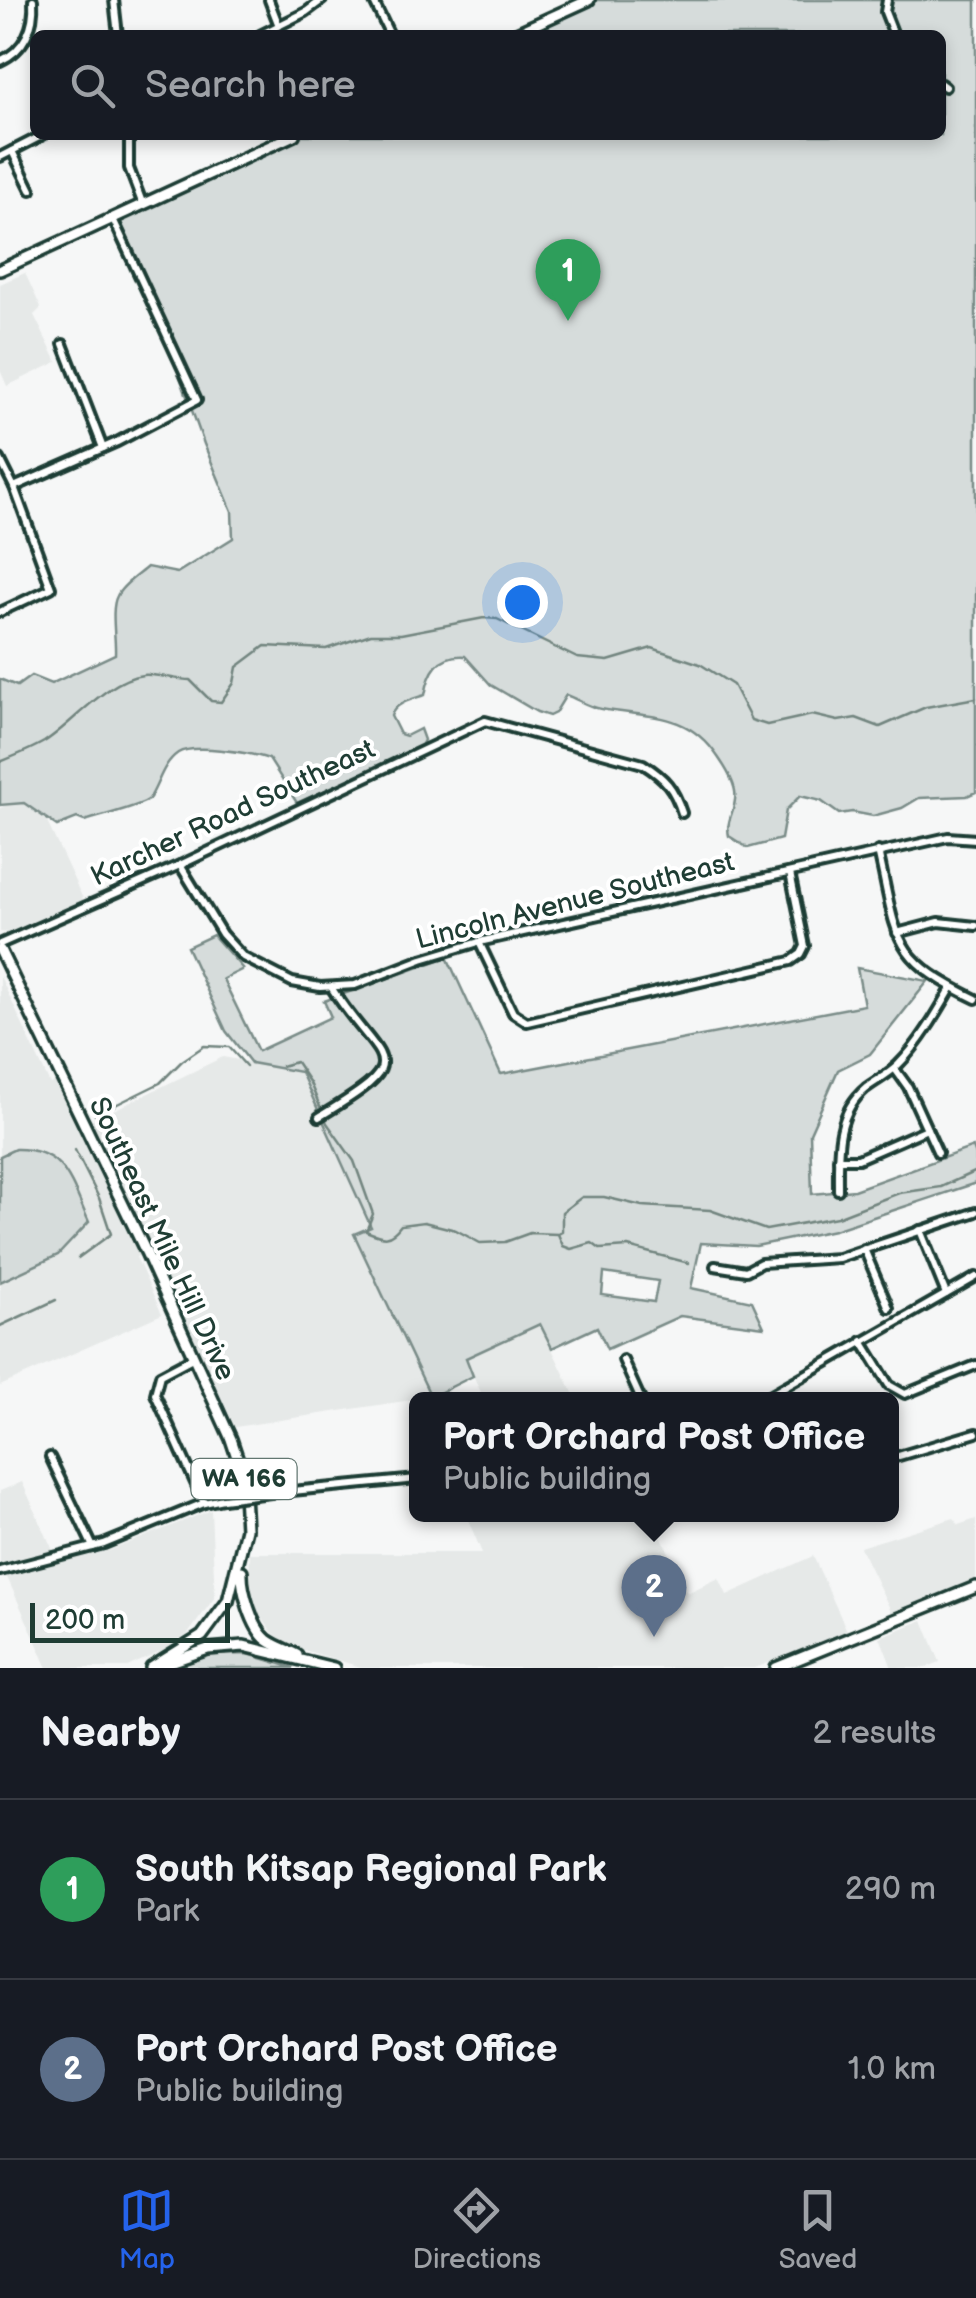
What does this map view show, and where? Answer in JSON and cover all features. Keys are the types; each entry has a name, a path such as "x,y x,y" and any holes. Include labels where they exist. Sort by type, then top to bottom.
{"main road":[{"path":"523,30 588,0"},
{"path":"0,270 283,140"},
{"name":"Southeast Mile Hill Drive","path":"0,947 194,1357 244,1475 243,1597 254,1617"},
{"name":"Southeast Mile Hill Drive","path":"225,1607 242,1556"},
{"path":"776,1668 976,1586"},
{"path":"225,1607 240,1605 254,1617 267,1640 308,1660"},
{"name":"WA 166","path":"214,1622 225,1607"},
{"path":"244,1646 253,1638 254,1617"},
{"path":"214,1622 218,1638 226,1646"},
{"path":"152,1668 202,1636 214,1622"},
{"path":"152,1668 226,1646 244,1646 334,1668"}],"street":[{"path":"30,30 33,0"},
{"path":"114,0 117,30"},
{"path":"269,0 279,26"},
{"path":"271,30 322,0"},
{"path":"373,0 388,30"},
{"path":"887,0 885,12 892,30"},
{"path":"0,61 14,53 30,32"},
{"path":"0,157 33,140"},
{"path":"129,140 129,168 143,205"},
{"path":"12,151 31,190"},
{"path":"14,487 104,448 196,400 113,218"},
{"path":"62,344 104,448"},
{"path":"0,459 52,588 0,612"},
{"name":"Karcher Road Southeast","path":"0,947 485,722 643,764 666,779 682,814"},
{"name":"Lincoln Avenue Southeast","path":"180,864 222,934 243,957 292,982 331,987 355,986 422,959 480,942 878,851 948,837 976,840"},
{"path":"878,851 897,933 913,960 976,998"},
{"path":"480,942 513,1013 527,1022 790,962 801,954 804,946 790,872"},
{"path":"897,933 939,922 976,926"},
{"path":"319,1117 369,1087 382,1072 376,1044 355,1023 331,987"},
{"path":"838,1190 838,1139 848,1110 864,1090 895,1068 952,987"},
{"path":"895,1068 908,1087 938,1153"},
{"path":"838,1159 858,1159 927,1128"},
{"path":"715,1266 746,1271 761,1264 828,1260 975,1214"},
{"path":"920,1230 946,1294"},
{"path":"864,1249 888,1308"},
{"path":"774,1392 976,1277"},
{"path":"862,1341 889,1384 905,1394 976,1365"},
{"path":"194,1357 160,1375 155,1394 204,1503"},
{"path":"623,1360 637,1392"},
{"path":"899,1456 976,1433"},
{"path":"50,1456 93,1547"},
{"path":"0,1571 93,1547 204,1503 409,1480"}],"shaded area":[{"path":"589,0 976,0 976,792 967,796 919,798 902,808 873,816 839,814 821,801 800,796 786,810 781,839 748,848 729,836 735,797 731,778 694,731 666,719 597,708 566,695 549,716 491,685 465,656 456,656 436,666 425,695 405,702 391,716 400,734 406,736 420,729 424,740 420,748 297,803 269,759 196,749 185,750 173,758 149,799 84,821 77,818 57,826 24,803 0,805 0,679 17,686 31,676 51,684 115,654 115,602 126,584 147,567 177,573 233,538 232,511 160,321 113,219 283,140 946,140 946,30 523,30"},
{"path":"25,273 41,308 34,315 57,362 7,386 0,370 0,284"},
{"path":"33,792 84,901 11,933 0,932 0,808"},
{"path":"213,935 243,969 223,979 258,1051 331,1017 324,1001 447,957 501,1074 864,1005 857,968 928,981 870,1054 838,1070 810,1133 812,1194 854,1190 973,1147 976,1183 834,1230 756,1246 701,1243 691,1288 752,1301 764,1327 680,1316 607,1349 597,1327 552,1348 540,1324 466,1358 473,1376 441,1392 429,1392 354,1234 371,1227 301,1072 251,1063 226,1031 187,947","holes":["604,1273 658,1281 654,1302 602,1295"]},
{"path":"0,976 50,1084 61,1079 146,1252 136,1257 162,1314 0,1386"},
{"path":"223,1057 301,1072 371,1228 354,1235 429,1392 409,1392 409,1400 235,1427 91,1121"},
{"path":"15,1149 32,1150 56,1161 71,1182 89,1222 58,1255 0,1282 0,1156"},
{"path":"540,1324 573,1392 481,1392 465,1358"},
{"path":"22,1482 56,1557 0,1571 0,1491"},
{"path":"211,1510 215,1597 188,1634 165,1650 125,1668 48,1668 6,1575 111,1550"},
{"path":"954,1518 958,1525 976,1519 976,1580 893,1615 860,1547"},
{"path":"469,1522 655,1522 687,1593 719,1578 727,1595 813,1556 848,1633 755,1668 364,1668 290,1646 272,1632 254,1607 249,1585 250,1553 482,1553"},
{"path":"923,1620 940,1662 925,1668 892,1668 880,1637"},
{"path":"248,1654 294,1668 171,1668 207,1655"}],"waterway":[{"path":"0,762 44,742 104,693 130,678 147,675 190,680 211,701 221,702 234,683 237,667 265,646 326,649 371,634 401,634 484,618 497,619 577,658 608,661 652,648 700,664 733,685 751,720 767,725 812,715 838,721 856,718 880,727 926,707 976,698"},
{"path":"95,1115 160,1083 204,1046 229,1047 246,1066"},
{"path":"281,1066 296,1062 327,1123 354,1161 373,1214 366,1231 385,1237 401,1225 424,1222 456,1230 480,1243 505,1242 530,1233 558,1234"},
{"path":"75,1150 99,1198 111,1234 78,1258"},
{"path":"689,1263 628,1247 600,1249 592,1243 571,1249 563,1246 558,1234 562,1232 562,1212 582,1197 604,1197 642,1206 710,1210 766,1230 837,1217 899,1193 941,1187 976,1171"},
{"path":"0,1326 56,1300"}],"place":[{"name":"South Kitsap Regional Park","path":"568,321"},
{"name":"Port Orchard Post Office","path":"654,1637"}]}
